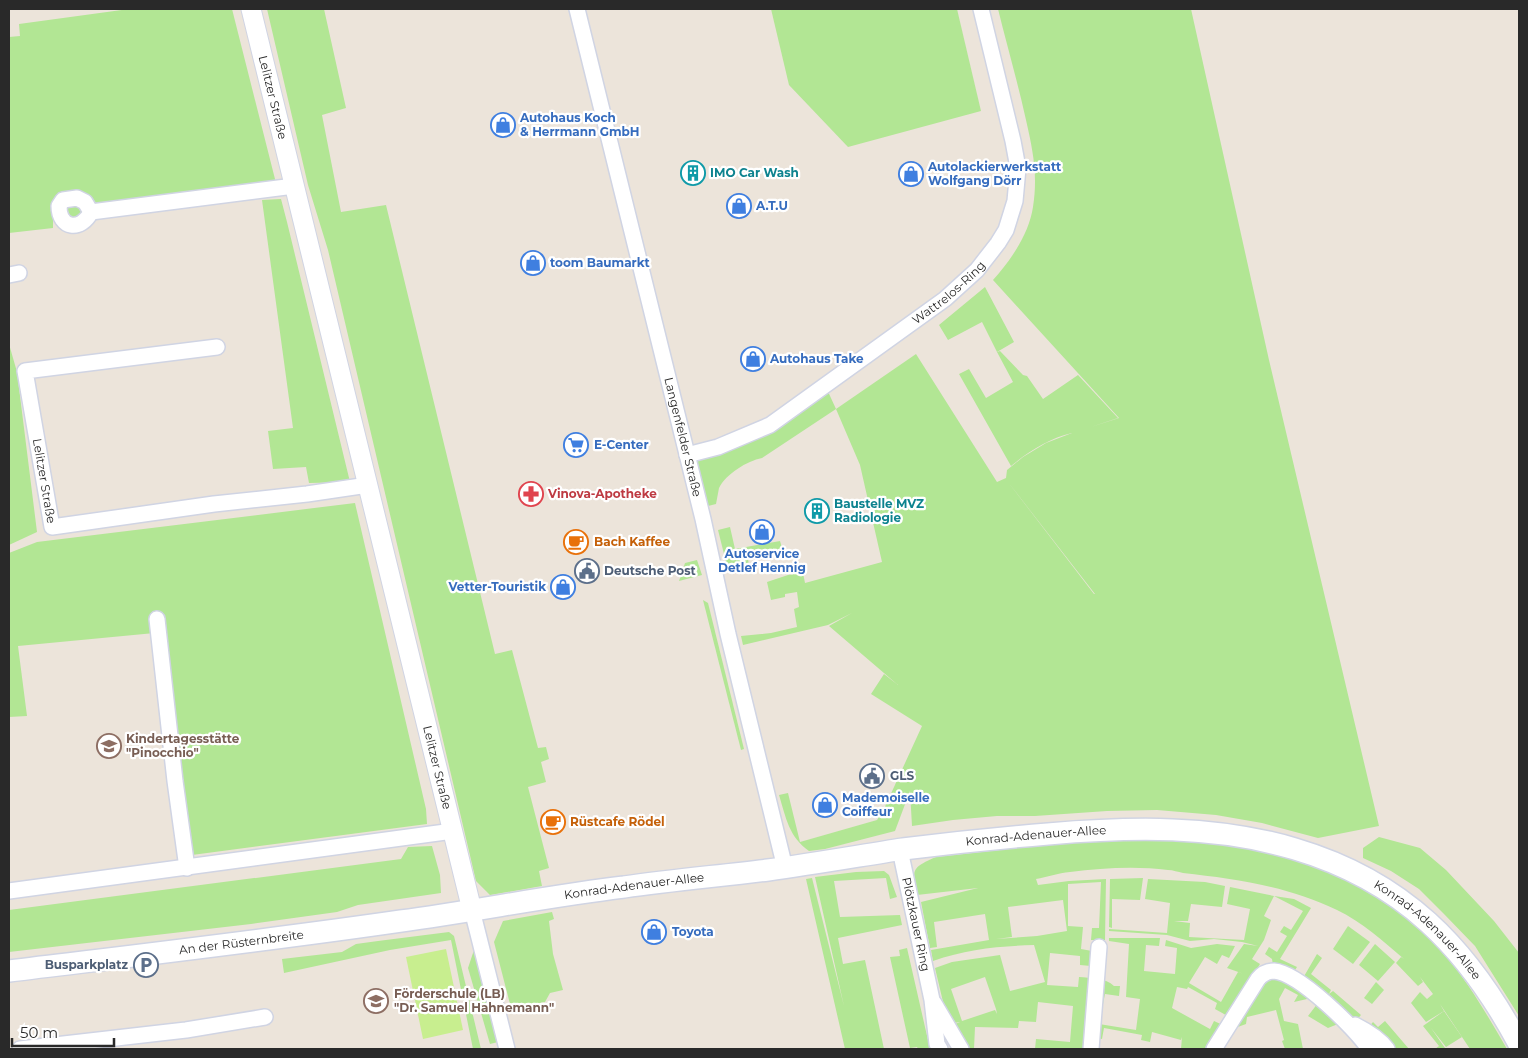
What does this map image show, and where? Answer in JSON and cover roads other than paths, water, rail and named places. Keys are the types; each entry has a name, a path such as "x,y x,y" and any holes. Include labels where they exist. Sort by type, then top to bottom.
{"main road":[{"name":"Konrad-Adenauer-Allee","path":"472,910 622,887 785,868 984,839 1116,829 1189,830 1262,840 1298,850 1368,879 1393,893 1443,934 1466,960 1492,997 1519,1044"},
{"name":"An der Rüsternbreite","path":"9,971 249,942 472,910"}],"street":[{"name":"Lelitzer Straße","path":"251,9 507,1049"},
{"name":"Langenfelder Straße","path":"577,9 687,456 785,868"},
{"name":"Wattrelos-Ring","path":"687,456 718,447 770,426 945,299 977,270 998,243 1006,230 1015,201 1018,168 981,9"},
{"path":"91,212 294,186"},
{"name":"Lelitzer Straße","path":"217,347 25,371 52,527 368,485"},
{"path":"157,619 175,781 187,868"},
{"path":"9,891 453,831"},
{"name":"Plötzkauer Ring","path":"900,850 932,1000 937,1044 940,1049"},
{"path":"1090,1049 1099,947"},
{"path":"1214,1049 1258,979 1267,972 1280,972 1321,998 1344,1020 1369,1049"},
{"name":"Plötzkauer Ring","path":"932,1000 961,1049"},
{"path":"20,1049 186,1030 265,1017"},
{"path":"1344,1020 1370,1033 1387,1049"}],"place":[{"name":"Autohaus Koch & Herrmann GmbH","path":"503,125"},
{"name":"IMO Car Wash","path":"693,173"},
{"name":"Autolackierwerkstatt Wolfgang Dörr","path":"911,174"},
{"name":"A.T.U","path":"739,206"},
{"name":"toom Baumarkt","path":"533,263"},
{"name":"Autohaus Take","path":"753,359"},
{"name":"E-Center","path":"576,445"},
{"name":"Vinova-Apotheke","path":"531,494"},
{"name":"Baustelle MVZ Radiologie","path":"817,511"},
{"name":"Autoservice Detlef Hennig","path":"762,532"},
{"name":"Bach Kaffee","path":"576,542"},
{"name":"Deutsche Post","path":"587,571"},
{"name":"Vetter-Touristik","path":"563,587"},
{"name":"Kindertagesstätte \"Pinocchio\"","path":"109,746"},
{"name":"GLS","path":"872,776"},
{"name":"Mademoiselle Coiffeur","path":"825,805"},
{"name":"Rüstcafe Rödel","path":"553,822"},
{"name":"Toyota","path":"654,932"},
{"name":"Busparkplatz","path":"146,965"},
{"name":"Förderschule (LB) \"Dr. Samuel Hahnemann\"","path":"376,1001"}]}
